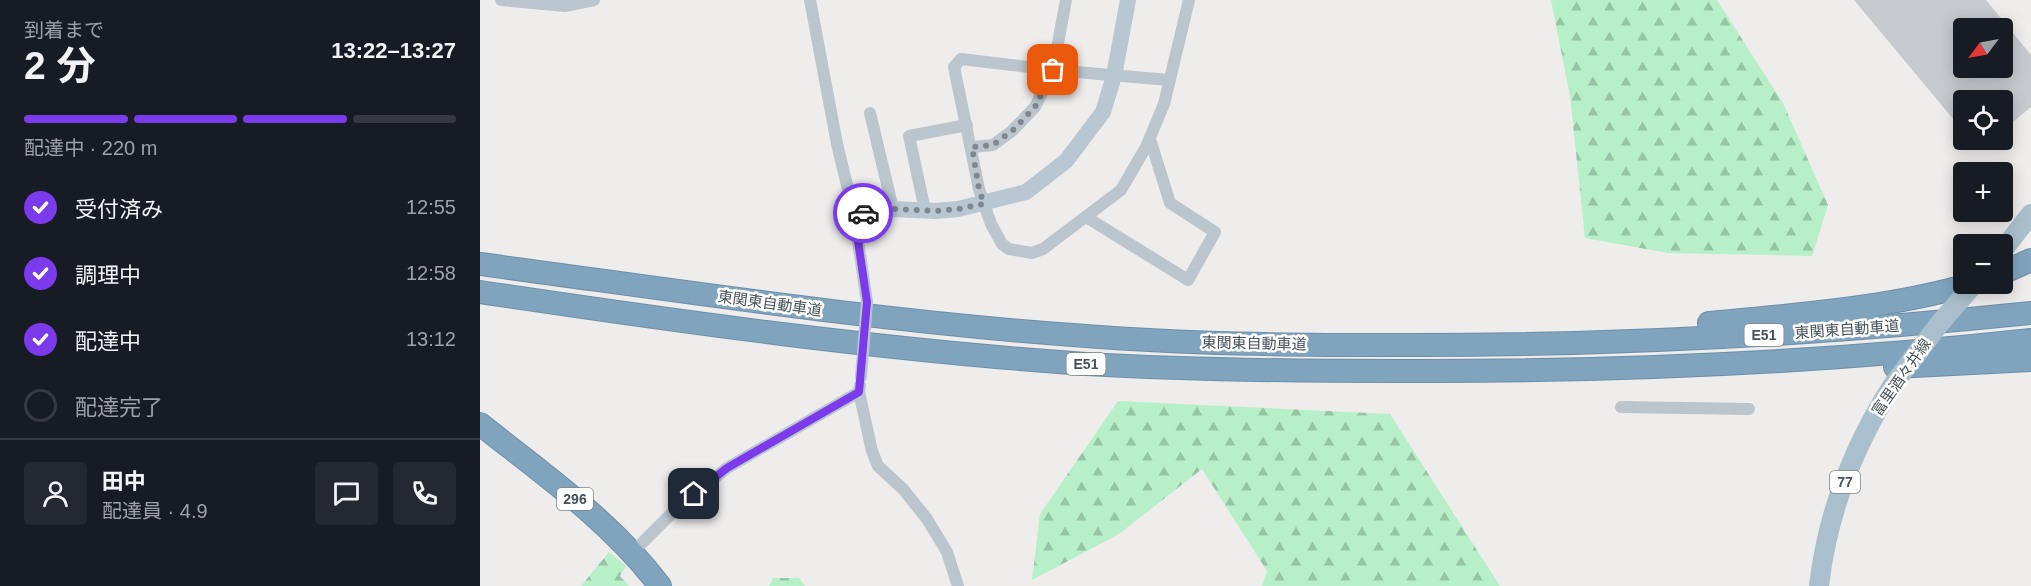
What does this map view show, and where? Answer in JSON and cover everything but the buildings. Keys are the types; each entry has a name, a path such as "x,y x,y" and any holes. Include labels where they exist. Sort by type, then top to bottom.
{"highway":[{"path":"2013,268 2031,260"},
{"name":"東関東自動車道","path":"480,264 887,319 1086,336 1226,344 1571,344 1783,334 2031,314"},
{"path":"1496,345 1788,315 1953,289"},
{"name":"東関東自動車道","path":"480,292 699,324 882,347 1088,364 1240,370 1478,372 1695,365 1895,352 2031,340"},
{"path":"1695,365 1806,369 2031,360"},
{"name":"296","path":"480,424 583,505 633,552 660,586"}],"main road":[{"path":"2013,237 2031,214"},
{"name":"富里酒々井線","path":"1819,586 1827,540 1846,479 1871,420 1892,386 1965,294"}],"street":[{"path":"501,0 565,6 594,0"},
{"path":"810,0 837,144 854,214 867,302 859,392 872,451 878,466 903,489 927,519 947,552 958,586"},
{"path":"972,147 993,145 1012,131 1035,107 1053,70 1066,0"},
{"path":"854,214 893,209 936,211 984,204 1026,192 1066,161 1103,112 1114,75 1128,0"},
{"path":"1169,80 962,59 954,67 979,189 1002,244 1009,249 1023,252 1032,253 1043,249 1121,190 1150,139 1164,104 1188,0"},
{"path":"870,113 893,209"},
{"path":"925,210 909,136 967,125"},
{"path":"1086,217 1188,280 1215,232 1170,203 1150,139"},
{"path":"633,552 677,508 727,468 859,392"},
{"path":"1621,407 1749,409"}],"green space":[{"path":"1551,0 1717,0 1783,103 1828,205 1812,256 1668,253 1585,238 1570,96"},
{"path":"1118,401 1390,414 1500,586 1262,586 1267,571 1202,469 1119,534 1032,580 1040,514"},
{"path":"609,552 626,566 620,576 629,586 581,586"},
{"path":"773,578 799,578 805,586 769,586"}],"way so far":[{"path":"863,213 893,209 936,211 984,204 979,189 972,147 993,145 1012,131 1035,107 1053,70"}],"route":[{"path":"694,494 727,468 859,392 867,302 854,214 863,213"}]}
